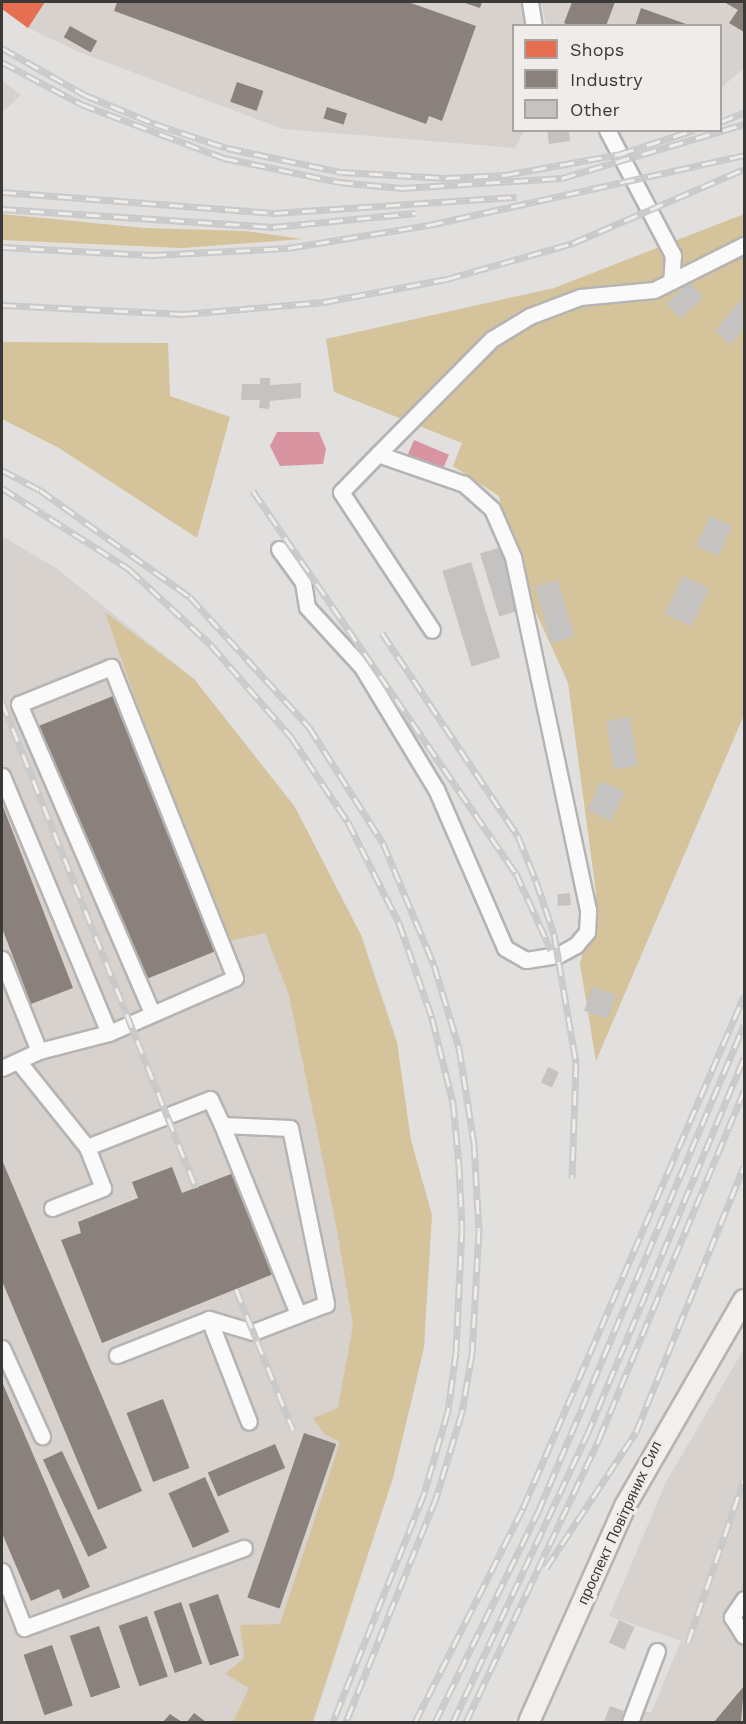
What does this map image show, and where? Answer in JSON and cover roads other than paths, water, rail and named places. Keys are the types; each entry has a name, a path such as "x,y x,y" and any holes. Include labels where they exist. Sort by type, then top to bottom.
{"main road":[{"name":"проспект Повітряних Сил","path":"529,1722 625,1506 744,1300"}],"lane":[{"path":"530,2 534,24"},
{"path":"608,132 673,255 671,281"},
{"path":"432,630 341,492 492,339 530,316 580,297 654,290 744,245"},
{"path":"279,549 303,582 307,607 362,667 436,789 505,948 526,960 558,955 576,945 587,932 588,910 513,557 492,509 464,484 378,453"},
{"path":"2,1068 39,1051 109,1033 151,1010 235,978 111,667 19,704 151,1010"},
{"path":"2,777 109,1033"},
{"path":"2,959 39,1051"},
{"path":"18,1061 87,1147 103,1188 52,1208"},
{"path":"87,1147 210,1099 298,1314"},
{"path":"117,1355 209,1319 253,1332 326,1304 290,1128 222,1125"},
{"path":"209,1319 249,1422"},
{"path":"2,1348 42,1436"},
{"path":"2,1571 24,1628 244,1548"},
{"path":"744,1599 732,1617 744,1636"},
{"path":"630,1722 657,1651"}],"railway":[{"path":"2,48 85,95 155,124 227,148 341,172 446,178 505,175 620,154 688,132"},
{"path":"2,62 81,104 224,158 339,182 402,188 562,178 717,132"},
{"path":"722,121 744,113"},
{"path":"722,131 744,124"},
{"path":"2,247 152,255 288,248 429,225 744,155"},
{"path":"2,305 184,314 324,302 447,279 573,243 744,169"},
{"path":"2,192 274,213 516,197"},
{"path":"2,209 273,227 415,213"},
{"path":"2,470 40,490 190,597 309,727 383,843 434,965 459,1048 474,1144 479,1230 472,1354 462,1412 436,1498 346,1722"},
{"path":"2,488 129,569 211,645 291,737 348,822 399,923 432,1018 453,1103 462,1228 456,1352 448,1411 424,1494 333,1722"},
{"path":"253,491 516,873 551,950"},
{"path":"382,633 518,836 536,881 554,934 576,1063 572,1178"},
{"path":"2,702 196,1188"},
{"path":"415,1722 523,1508 744,996"},
{"path":"435,1722 538,1512 744,1025"},
{"path":"453,1722 587,1435 744,1058"},
{"path":"466,1722 599,1439 744,1090"},
{"path":"546,1568 636,1432 744,1166"},
{"path":"236,1289 293,1430"},
{"path":"688,1642 744,1479"}]}
